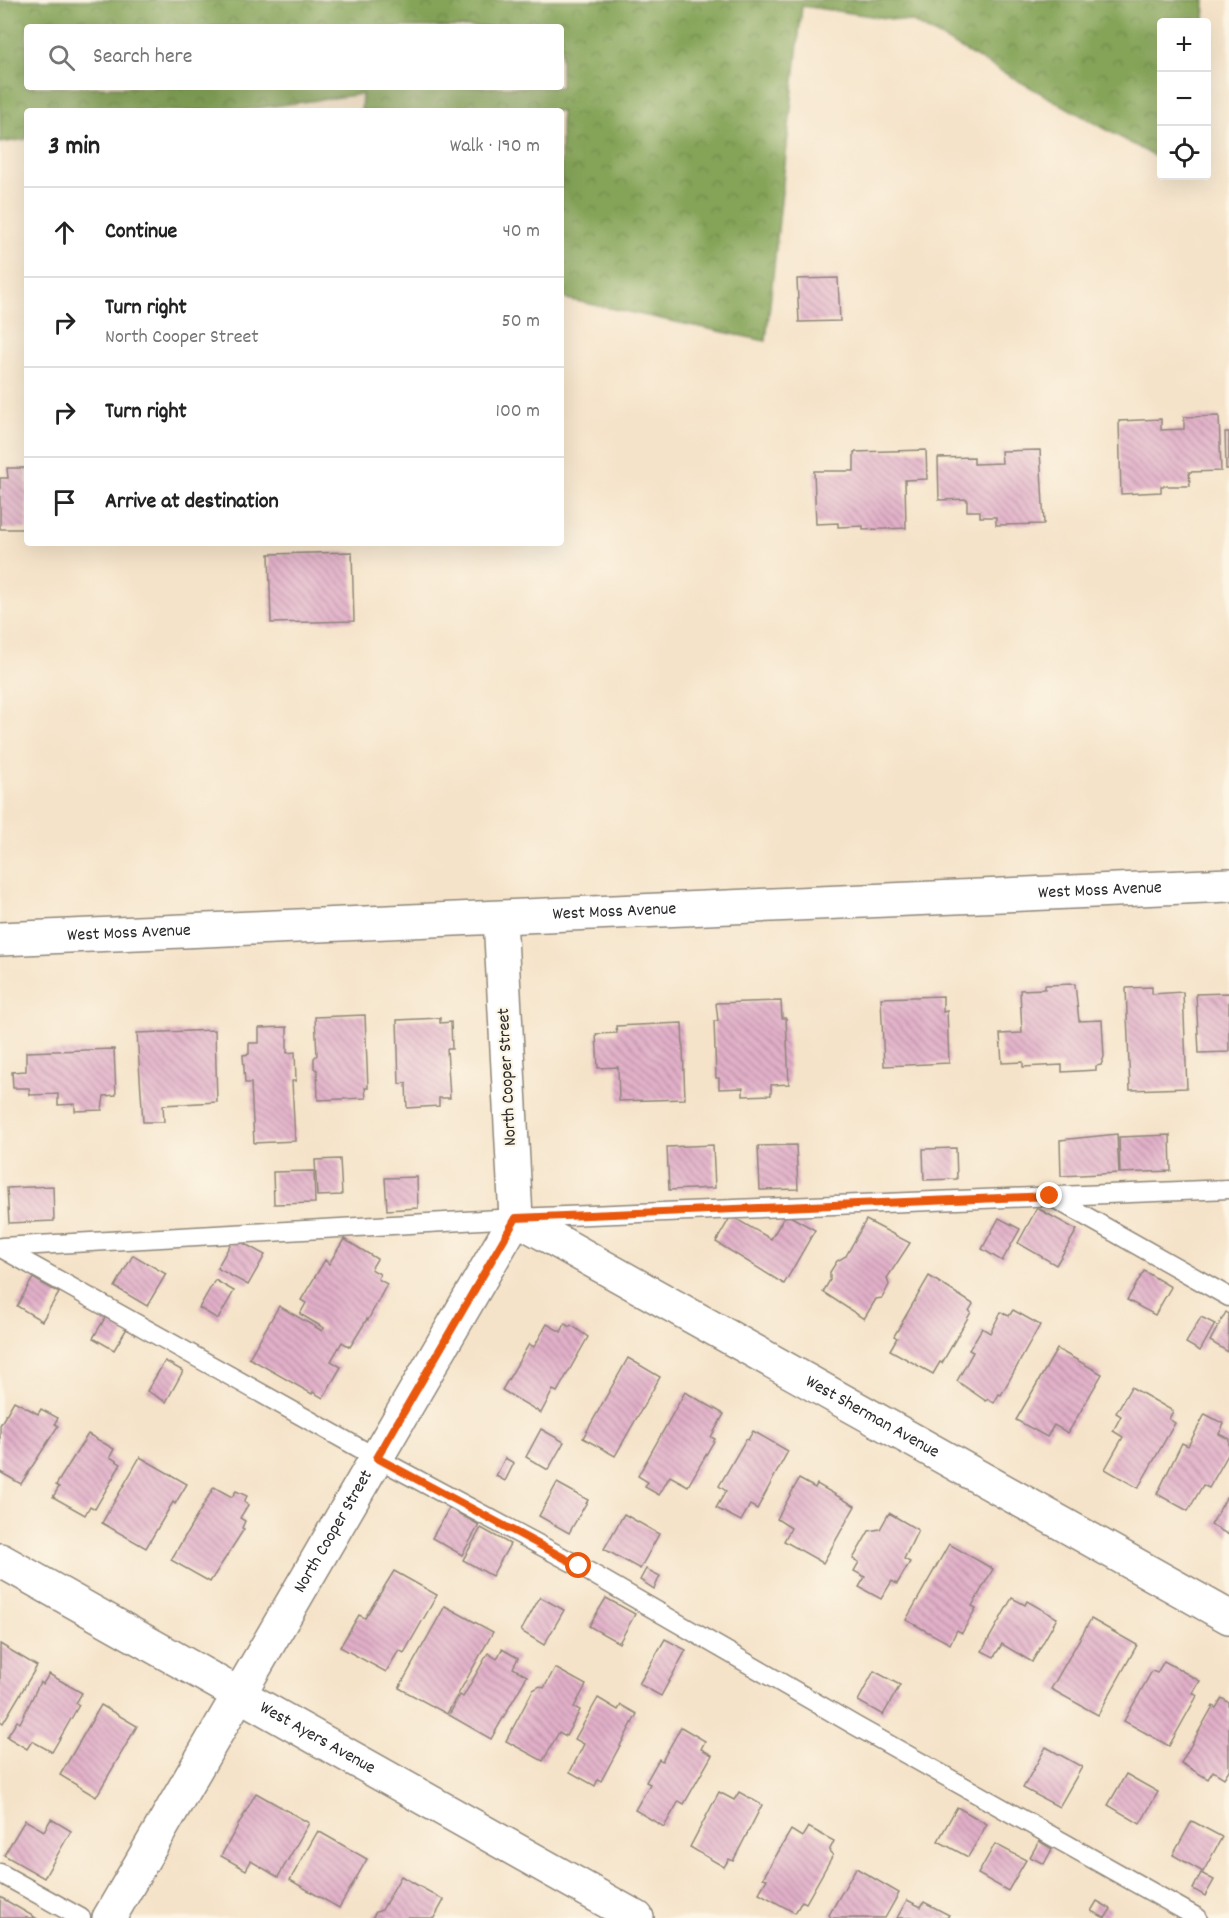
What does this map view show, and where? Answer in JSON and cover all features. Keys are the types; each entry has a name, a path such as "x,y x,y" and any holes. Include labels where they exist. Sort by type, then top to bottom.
{"street":[{"name":"West Moss Avenue","path":"0,939 1229,885"},
{"name":"North Cooper Street","path":"109,1918 516,1218 500,918"},
{"name":"West Sherman Avenue","path":"516,1218 1229,1617"},
{"name":"West Ayers Avenue","path":"0,1560 637,1918"}],"lane":[{"path":"1,1248 516,1218 1229,1189"},
{"path":"1050,1196 1229,1297"},
{"path":"1,1248 377,1458 579,1566 856,1726 1198,1918"},
{"path":"0,1873 81,1918"}],"green space":[{"path":"0,0 1205,0 1204,18 1157,18 1157,158 913,22 802,6 766,341 564,299 564,108 361,108 362,94 259,108 24,108 24,139 0,143"}],"building":[{"path":"838,278 840,321 799,322 797,279"},
{"path":"1219,416 1221,471 1189,472 1190,486 1161,486 1161,492 1121,494 1119,421 1161,419 1161,430 1184,429 1184,417"},
{"path":"1225,432 1229,432 1229,469 1226,469"},
{"path":"926,450 927,479 905,480 906,528 863,530 863,526 838,527 838,523 816,524 814,471 854,471 854,452"},
{"path":"1040,450 1044,524 996,525 996,517 980,517 980,511 967,511 967,499 939,500 938,458 974,457 974,464 1002,463 1001,451"},
{"path":"7,468 24,468 24,529 0,529 0,478 8,478"},
{"path":"352,552 354,621 271,623 269,554"},
{"path":"1075,984 1079,1021 1102,1020 1104,1057 1101,1065 1096,1066 1096,1070 1062,1072 1062,1065 1023,1067 1023,1062 1002,1063 1000,1034 1022,1033 1020,990 1045,989 1045,985"},
{"path":"1152,987 1152,994 1183,992 1187,1088 1130,1090 1126,988"},
{"path":"1229,993 1229,1052 1199,1053 1196,994"},
{"path":"943,996 943,1012 947,1011 949,1063 884,1066 881,998"},
{"path":"781,1001 782,1018 786,1018 789,1084 771,1085 771,1095 743,1096 743,1088 719,1089 719,1078 716,1078 714,1021 718,1021 716,1003"},
{"path":"365,1015 368,1088 365,1088 366,1098 318,1100 317,1070 314,1068 314,1058 317,1055 315,1017"},
{"path":"440,1018 440,1023 451,1022 452,1049 447,1049 450,1098 439,1098 439,1106 407,1108 406,1083 399,1084 397,1020"},
{"path":"682,1023 685,1099 619,1101 618,1067 598,1068 596,1034 617,1033 616,1026"},
{"path":"287,1027 287,1053 295,1052 296,1081 292,1081 295,1141 254,1143 251,1083 245,1083 243,1055 249,1054 249,1043 259,1043 259,1028"},
{"path":"215,1030 217,1102 163,1105 164,1122 143,1122 137,1033"},
{"path":"114,1049 116,1095 104,1096 102,1110 75,1111 75,1104 58,1105 58,1094 30,1095 29,1088 13,1088 12,1072 26,1071 26,1052"},
{"path":"1117,1134 1119,1173 1061,1176 1060,1140"},
{"path":"1170,1135 1171,1171 1120,1173 1119,1137"},
{"path":"713,1145 715,1188 669,1190 667,1147"},
{"path":"796,1145 798,1189 760,1190 758,1146"},
{"path":"956,1148 957,1179 924,1180 923,1149"},
{"path":"340,1159 342,1195 317,1196 315,1160"},
{"path":"314,1171 315,1203 274,1204 273,1172"},
{"path":"417,1177 418,1208 387,1210 385,1178"},
{"path":"53,1186 54,1221 9,1223 7,1188"},
{"path":"1037,1208 1077,1230 1056,1265 1018,1243"},
{"path":"786,1214 815,1230 784,1284 716,1242 731,1216 771,1239"},
{"path":"999,1218 1020,1229 1002,1261 982,1249"},
{"path":"866,1220 910,1243 887,1278 889,1285 882,1298 876,1299 864,1319 823,1292 830,1280 830,1272 837,1261 846,1256"},
{"path":"234,1238 265,1255 248,1285 217,1268"},
{"path":"344,1239 377,1259 371,1269 380,1274 378,1279 387,1284 368,1320 350,1347 342,1342 331,1361 341,1367 323,1398 249,1358 279,1306 322,1331 324,1328 300,1314 306,1303 301,1300 325,1260 329,1264"},
{"path":"133,1255 166,1274 147,1306 115,1287"},
{"path":"1144,1271 1171,1287 1155,1315 1127,1300"},
{"path":"929,1276 973,1304 969,1311 971,1312 942,1363 940,1362 933,1374 890,1350 897,1338 894,1336"},
{"path":"33,1278 59,1293 42,1321 17,1306"},
{"path":"215,1280 234,1291 218,1319 199,1308"},
{"path":"1013,1310 1040,1325 1001,1395 999,1394 994,1403 988,1399 986,1401 957,1381 973,1352 969,1350 982,1328 990,1333 1001,1312 1009,1316"},
{"path":"1226,1312 1229,1314 1228,1352 1210,1341"},
{"path":"108,1313 129,1325 114,1350 93,1338"},
{"path":"1201,1317 1215,1324 1200,1351 1186,1343"},
{"path":"547,1324 561,1332 565,1324 570,1327 571,1325 588,1337 557,1392 553,1390 541,1413 502,1390 529,1344 534,1347"},
{"path":"1057,1349 1102,1374 1068,1433 1054,1425 1047,1437 1016,1420"},
{"path":"628,1358 660,1377 615,1456 583,1438"},
{"path":"165,1361 183,1371 166,1402 147,1391"},
{"path":"1131,1387 1173,1411 1169,1419 1175,1423 1138,1488 1105,1469 1123,1437 1113,1431 1121,1416 1116,1413"},
{"path":"685,1392 724,1414 711,1437 715,1439 688,1486 670,1476 659,1495 645,1487 648,1482 638,1476"},
{"path":"14,1401 38,1414 41,1409 58,1418 55,1424 58,1426 21,1484 0,1472 0,1425"},
{"path":"1205,1414 1224,1424 1219,1434 1229,1439 1229,1453 1209,1488 1203,1485 1188,1511 1157,1494 1182,1443 1188,1446"},
{"path":"541,1429 564,1442 548,1470 526,1457"},
{"path":"753,1431 788,1451 757,1509 750,1505 741,1521 716,1508 726,1491 719,1486"},
{"path":"88,1434 114,1449 110,1457 121,1464 95,1509 90,1506 85,1515 53,1497 59,1487 56,1485"},
{"path":"140,1457 187,1484 175,1504 173,1502 146,1548 102,1523"},
{"path":"505,1458 514,1463 505,1481 496,1476"},
{"path":"799,1479 815,1488 817,1484 855,1506 823,1563 784,1541 791,1528 777,1519"},
{"path":"557,1483 588,1500 569,1533 539,1516"},
{"path":"214,1487 232,1497 236,1491 247,1496 244,1502 248,1505 240,1518 245,1521 242,1528 244,1529 210,1582 171,1560"},
{"path":"1229,1493 1229,1535 1211,1525"},
{"path":"449,1508 479,1525 462,1555 432,1538"},
{"path":"889,1513 918,1530 904,1559 910,1562 897,1584 892,1581 881,1599 859,1587 865,1577 854,1571 859,1562 853,1559 869,1531 880,1529"},
{"path":"624,1514 659,1534 640,1569 604,1549"},
{"path":"481,1528 510,1544 492,1576 463,1560"},
{"path":"949,1544 993,1569 972,1606 976,1608 962,1633 957,1630 950,1644 906,1620"},
{"path":"646,1569 660,1576 654,1589 640,1580"},
{"path":"394,1571 437,1595 404,1653 399,1650 386,1672 340,1647 359,1615 365,1618"},
{"path":"540,1597 564,1610 544,1645 521,1631"},
{"path":"606,1598 635,1614 619,1643 589,1626"},
{"path":"1012,1598 1025,1605 1027,1601 1057,1618 1032,1662 1002,1644 994,1657 982,1651"},
{"path":"445,1606 493,1632 447,1714 399,1688"},
{"path":"1091,1619 1137,1645 1098,1715 1051,1689"},
{"path":"665,1639 686,1650 661,1696 639,1684"},
{"path":"0,1644 37,1666 3,1723 0,1721"},
{"path":"502,1649 518,1658 513,1668 527,1676 491,1739 449,1715 460,1695 463,1697 488,1653 497,1659"},
{"path":"1164,1661 1200,1681 1193,1693 1197,1696 1169,1746 1124,1721 1152,1671 1157,1673"},
{"path":"555,1668 586,1685 574,1707 580,1710 566,1736 559,1732 543,1761 506,1741 533,1690 540,1686 544,1688"},
{"path":"874,1671 900,1685 883,1715 858,1701"},
{"path":"49,1674 82,1693 76,1703 79,1705 52,1752 32,1741 27,1749 7,1737 17,1721 20,1723 40,1682 43,1684"},
{"path":"598,1698 618,1710 621,1705 637,1714 601,1781 598,1779 595,1786 570,1772 584,1744 575,1739"},
{"path":"1222,1698 1229,1703 1229,1770 1224,1778 1213,1771 1208,1779 1181,1763 1213,1706 1216,1708"},
{"path":"101,1705 137,1726 96,1797 60,1775"},
{"path":"681,1727 705,1741 701,1749 712,1755 684,1804 679,1801 664,1827 635,1810 650,1784 646,1782 659,1759 662,1761"},
{"path":"1046,1747 1082,1767 1059,1807 1023,1788"},
{"path":"1126,1774 1158,1792 1140,1824 1108,1805"},
{"path":"719,1792 734,1800 739,1792 762,1805 733,1861 729,1859 724,1867 690,1847"},
{"path":"256,1793 309,1823 278,1877 251,1861 246,1870 221,1856"},
{"path":"957,1807 987,1824 968,1857 938,1841"},
{"path":"51,1819 71,1831 44,1878 4,1855 25,1820 44,1831"},
{"path":"1192,1821 1222,1837 1203,1872 1173,1855"},
{"path":"808,1827 834,1841 829,1851 833,1855 806,1903 802,1901 795,1913 759,1893 767,1879 763,1878 791,1830 802,1837"},
{"path":"318,1831 367,1859 339,1908 290,1880"},
{"path":"1039,1841 1052,1849 1044,1864 1030,1857"},
{"path":"995,1844 1026,1860 1008,1891 978,1874"},
{"path":"856,1868 899,1893 885,1918 831,1918 829,1915"},
{"path":"1201,1873 1214,1880 1205,1896 1193,1889"},
{"path":"401,1876 444,1900 434,1918 372,1918 376,1912 382,1910"},
{"path":"0,1897 36,1918 0,1918"},
{"path":"907,1900 921,1907 924,1902 949,1915 947,1918 897,1918"},
{"path":"1097,1901 1111,1909 1105,1918 1091,1911"}],"route":[{"path":"579,1566 377,1458 516,1218 1050,1196"}]}
